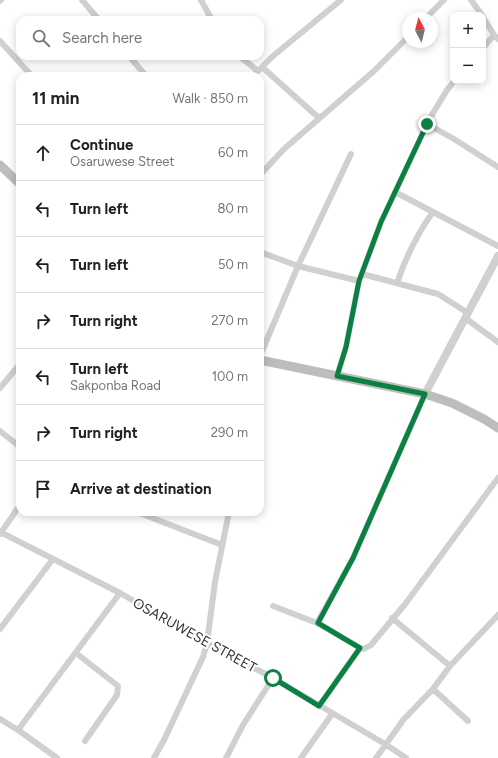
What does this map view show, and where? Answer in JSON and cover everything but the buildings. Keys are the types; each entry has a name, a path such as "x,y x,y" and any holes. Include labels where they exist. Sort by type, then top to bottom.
{"main road":[{"path":"0,165 16,180"},
{"path":"264,361 425,394 452,403 484,419 498,428"}],"street":[{"path":"82,0 96,16"},
{"path":"201,0 210,16"},
{"path":"244,60 258,72 273,56 340,0"},
{"path":"432,12 444,0"},
{"path":"472,0 480,12"},
{"path":"486,22 496,37 486,45"},
{"path":"0,41 16,58"},
{"path":"264,171 284,149 374,71 402,42"},
{"path":"18,60 29,72"},
{"path":"132,60 143,72"},
{"path":"264,77 319,118"},
{"path":"337,376 346,347 359,281 381,222 427,124 452,84"},
{"path":"427,124 498,167"},
{"path":"264,347 298,266 351,154"},
{"path":"395,192 498,246"},
{"path":"397,283 408,254 422,227 432,212"},
{"path":"264,253 298,266 359,281"},
{"path":"318,623 353,558 425,394 498,256"},
{"path":"362,274 438,294 498,342"},
{"path":"0,388 16,369"},
{"path":"0,431 16,445"},
{"path":"273,606 318,623 364,649 371,645 406,603 498,478"},
{"path":"0,533 16,511"},
{"path":"147,516 222,545"},
{"path":"154,758 164,740 203,656 215,582 228,516"},
{"name":"OSARUWESE STREET","path":"0,533 120,593 206,643 273,678 406,758"},
{"path":"0,629 53,559"},
{"path":"18,730 120,593"},
{"path":"392,618 450,666"},
{"path":"376,758 404,719 433,689 450,666 497,618"},
{"path":"319,706 360,648"},
{"path":"76,653 118,686 117,695 85,741"},
{"path":"226,758 243,725 273,678"},
{"path":"433,689 468,721"},
{"path":"302,758 332,714"},
{"path":"0,719 57,758"}],"route":[{"path":"273,678 319,706 360,648 318,623 353,558 425,394 337,376 346,347 359,281 369,252 381,222 427,124"}]}
